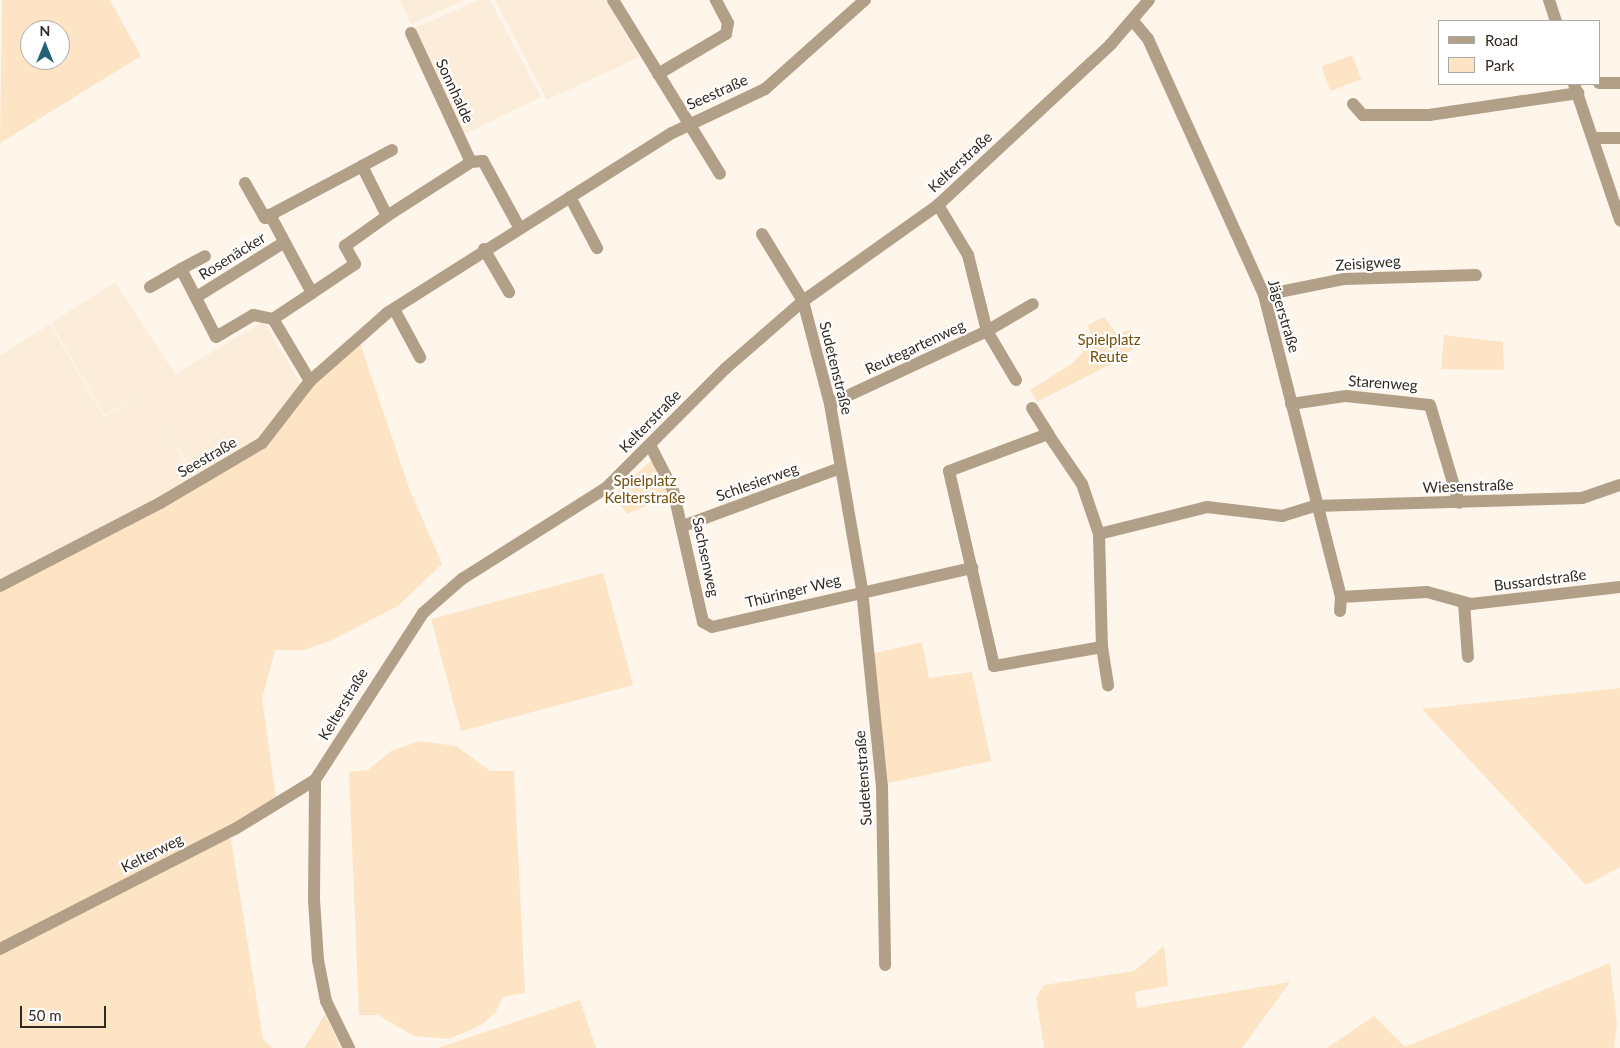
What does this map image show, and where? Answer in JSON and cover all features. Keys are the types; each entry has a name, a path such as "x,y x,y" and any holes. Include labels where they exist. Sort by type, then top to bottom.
{"street":[{"path":"613,0 720,174"},
{"path":"658,74 726,34 728,23 716,0"},
{"name":"Seestraße","path":"0,586 160,503 262,443 310,381 394,309 484,249 688,124 765,89 865,0"},
{"name":"Kelterstraße","path":"315,780 423,613 462,579 606,488 726,368 803,301 938,204 1133,22 1149,0"},
{"path":"1549,0 1556,20"},
{"name":"Jägerstraße","path":"1133,22 1148,39 1264,295 1292,404 1315,506 1341,597 1340,611"},
{"name":"Sonnhalde","path":"411,33 470,162"},
{"path":"1600,83 1620,82"},
{"path":"1352,104 1363,115 1429,114 1576,88 1616,190 1620,220"},
{"path":"1594,138 1620,138"},
{"path":"387,216 362,166 392,150"},
{"path":"310,381 273,319 355,264 345,246 470,162 483,161 519,227"},
{"name":"Rosenäcker","path":"245,183 265,218 362,166"},
{"path":"570,197 597,248"},
{"path":"938,204 968,255 987,331"},
{"name":"Rosenäcker","path":"270,215 283,243 312,293"},
{"name":"Sudetenstraße","path":"762,234 803,301 830,404 862,590 882,788 885,965"},
{"name":"Rosenäcker","path":"273,319 253,314 216,337 196,303 198,296 283,243"},
{"path":"484,249 509,292"},
{"name":"Rosenäcker","path":"150,287 205,256"},
{"name":"Rosenäcker","path":"181,269 198,296"},
{"name":"Zeisigweg","path":"1264,295 1344,279 1476,275"},
{"name":"Reutegartenweg","path":"830,404 987,331 1033,304"},
{"path":"394,309 420,357"},
{"name":"Reutegartenweg","path":"987,331 1016,380"},
{"name":"Starenweg","path":"1292,404 1346,396 1430,405 1459,503"},
{"path":"1032,408 1082,484 1099,534 1102,647 1108,686"},
{"path":"1048,434 949,471 994,666 1102,647"},
{"name":"Sachsenweg","path":"650,445 673,490 683,526 703,622"},
{"name":"Schlesierweg","path":"683,526 841,468"},
{"name":"Wiesenstraße","path":"1099,534 1207,507 1282,516 1315,506 1582,498 1620,485"},
{"path":"862,590 972,568"},
{"name":"Bussardstraße","path":"1341,597 1427,592 1464,603 1620,587"},
{"name":"Thüringer Weg","path":"703,622 712,627 862,590"},
{"path":"1464,603 1468,657"},
{"path":"315,780 314,900 318,960 326,1002 349,1048"},
{"name":"Kelterweg","path":"0,950 235,829 315,780"}],"shaded area":[{"path":"400,0 464,0 411,24"},
{"path":"479,0 490,0 541,97 463,135 413,29"},
{"path":"495,0 606,0 639,57 547,100"},
{"path":"115,282 175,374 264,321 302,386 261,439 197,477 164,428 195,477 0,581 0,356 50,324 104,417 136,398 104,415 51,323"}],"green space":[{"path":"2,0 110,0 141,56 0,143"},
{"path":"1352,55 1361,79 1331,91 1321,67"},
{"name":"Spielplatz Reute","path":"1104,317 1116,333 1130,330 1137,345 1121,359 1037,402 1030,390 1073,363 1092,342 1088,325"},
{"path":"1444,335 1503,342 1504,370 1441,369"},
{"path":"359,340 409,488 442,564 398,606 332,640 305,650 275,650 262,699 276,798 229,827 263,1039 272,1048 0,1048 0,591 265,447 313,386"},
{"name":"Spielplatz Kelterstraße","path":"652,460 669,496 627,514 613,494"},
{"path":"603,573 633,685 461,731 431,619"},
{"path":"922,642 929,678 972,672 991,761 884,784 871,654"},
{"path":"1620,688 1620,867 1586,885 1422,709"},
{"path":"420,741 456,746 490,771 514,771 525,993 503,997 495,1013 481,1025 449,1039 414,1036 378,1015 359,1015 349,772 368,770 391,751"},
{"path":"1164,946 1168,986 1135,992 1137,1008 1290,982 1242,1048 1044,1048 1036,998 1044,985 1134,971"},
{"path":"1610,963 1617,1024 1614,1048 1327,1048 1374,1016 1405,1047"},
{"path":"580,1000 596,1048 438,1048"},
{"path":"325,1014 341,1048 304,1048 317,1028"}]}
